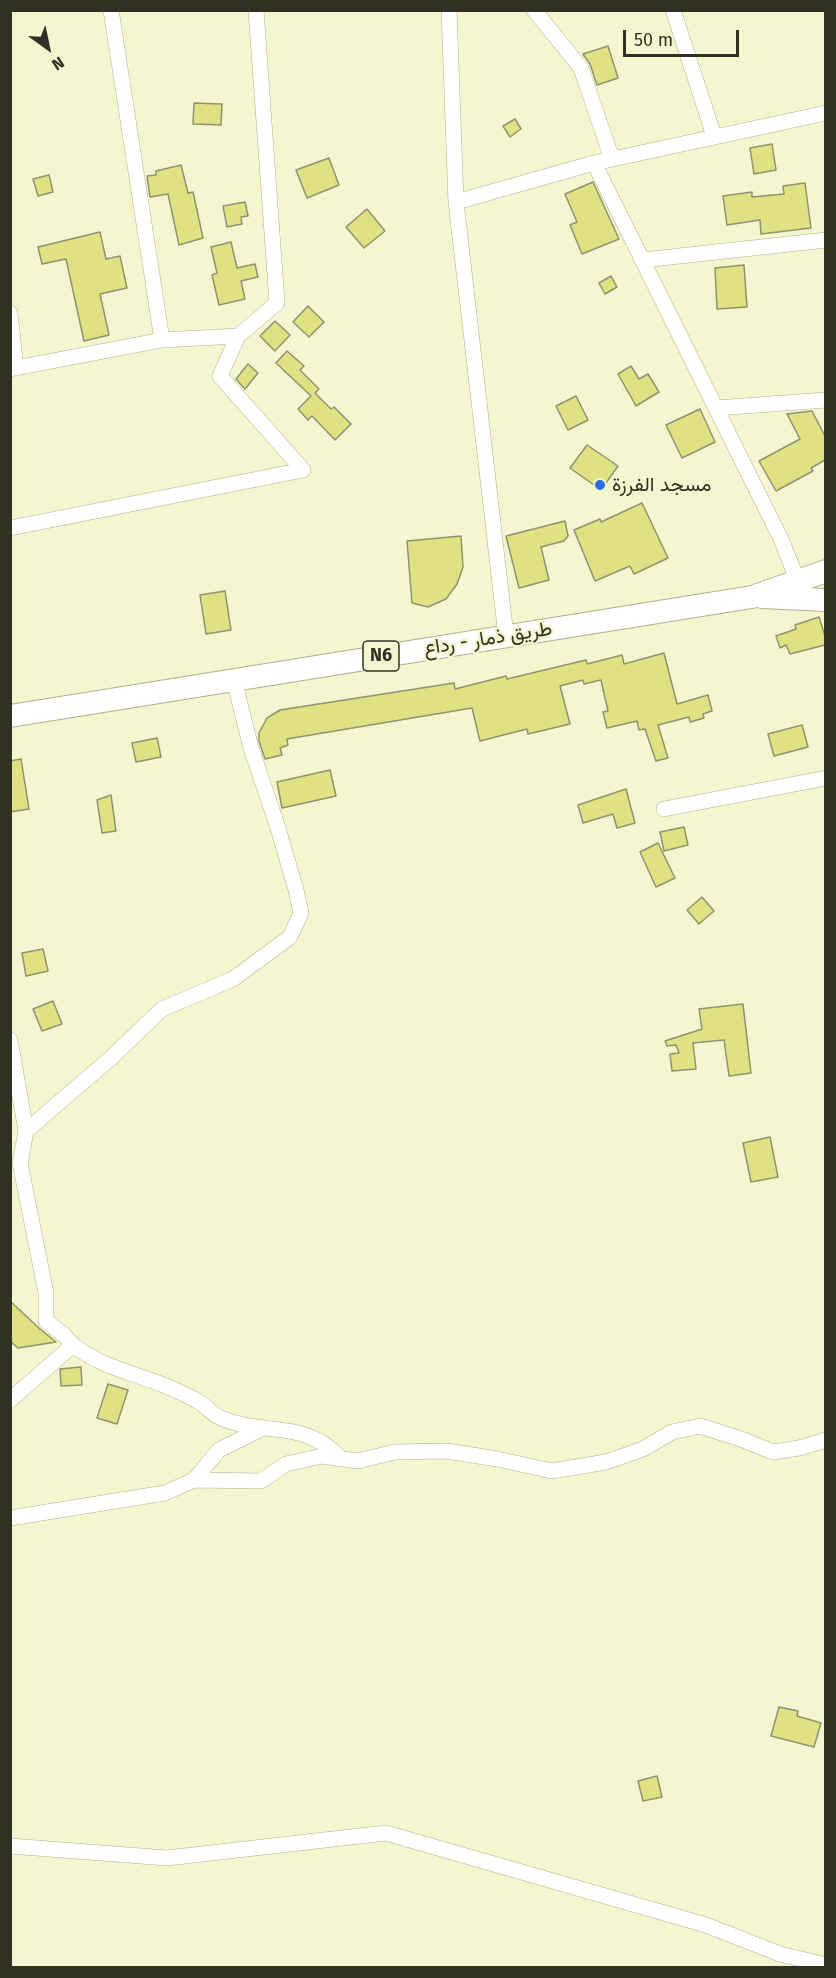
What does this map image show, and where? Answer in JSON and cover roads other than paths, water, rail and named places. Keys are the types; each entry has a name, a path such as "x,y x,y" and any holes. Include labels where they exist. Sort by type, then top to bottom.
{"main road":[{"name":"N6","path":"809,593 825,572"},
{"name":"طريق ذمار - رداع","path":"10,716 752,597 809,593"}],"street":[{"path":"111,10 162,340"},
{"path":"10,528 303,470 220,376 238,336 277,303 256,10"},
{"path":"449,10 456,202 506,636"},
{"path":"534,10 581,68 612,159"},
{"path":"673,10 714,136"},
{"path":"456,202 594,163 825,113"},
{"path":"594,163 809,593"},
{"path":"643,260 825,240"},
{"path":"10,313 13,369 162,340 238,336"},
{"path":"716,408 825,400"},
{"path":"26,1131 112,1057 162,1009 233,979 290,937 301,913 296,890 251,747 234,680"},
{"path":"664,809 825,778"},
{"path":"10,1040 26,1131 20,1163 46,1293 46,1321 87,1356 199,1402 220,1418 248,1425 307,1434 331,1448 340,1459"},
{"path":"10,1400 74,1345"},
{"path":"10,1518 165,1493 194,1480 261,1481 286,1464 322,1456 358,1461 394,1452 447,1451 552,1471 606,1462 643,1449 672,1432 700,1426 774,1452 799,1448 825,1440"},
{"path":"194,1480 219,1450 266,1427"},
{"path":"10,1846 167,1858 386,1833 706,1925 783,1961 825,1965"}],"place":[{"name":"مسجد الفرزة","path":"600,485"}]}
